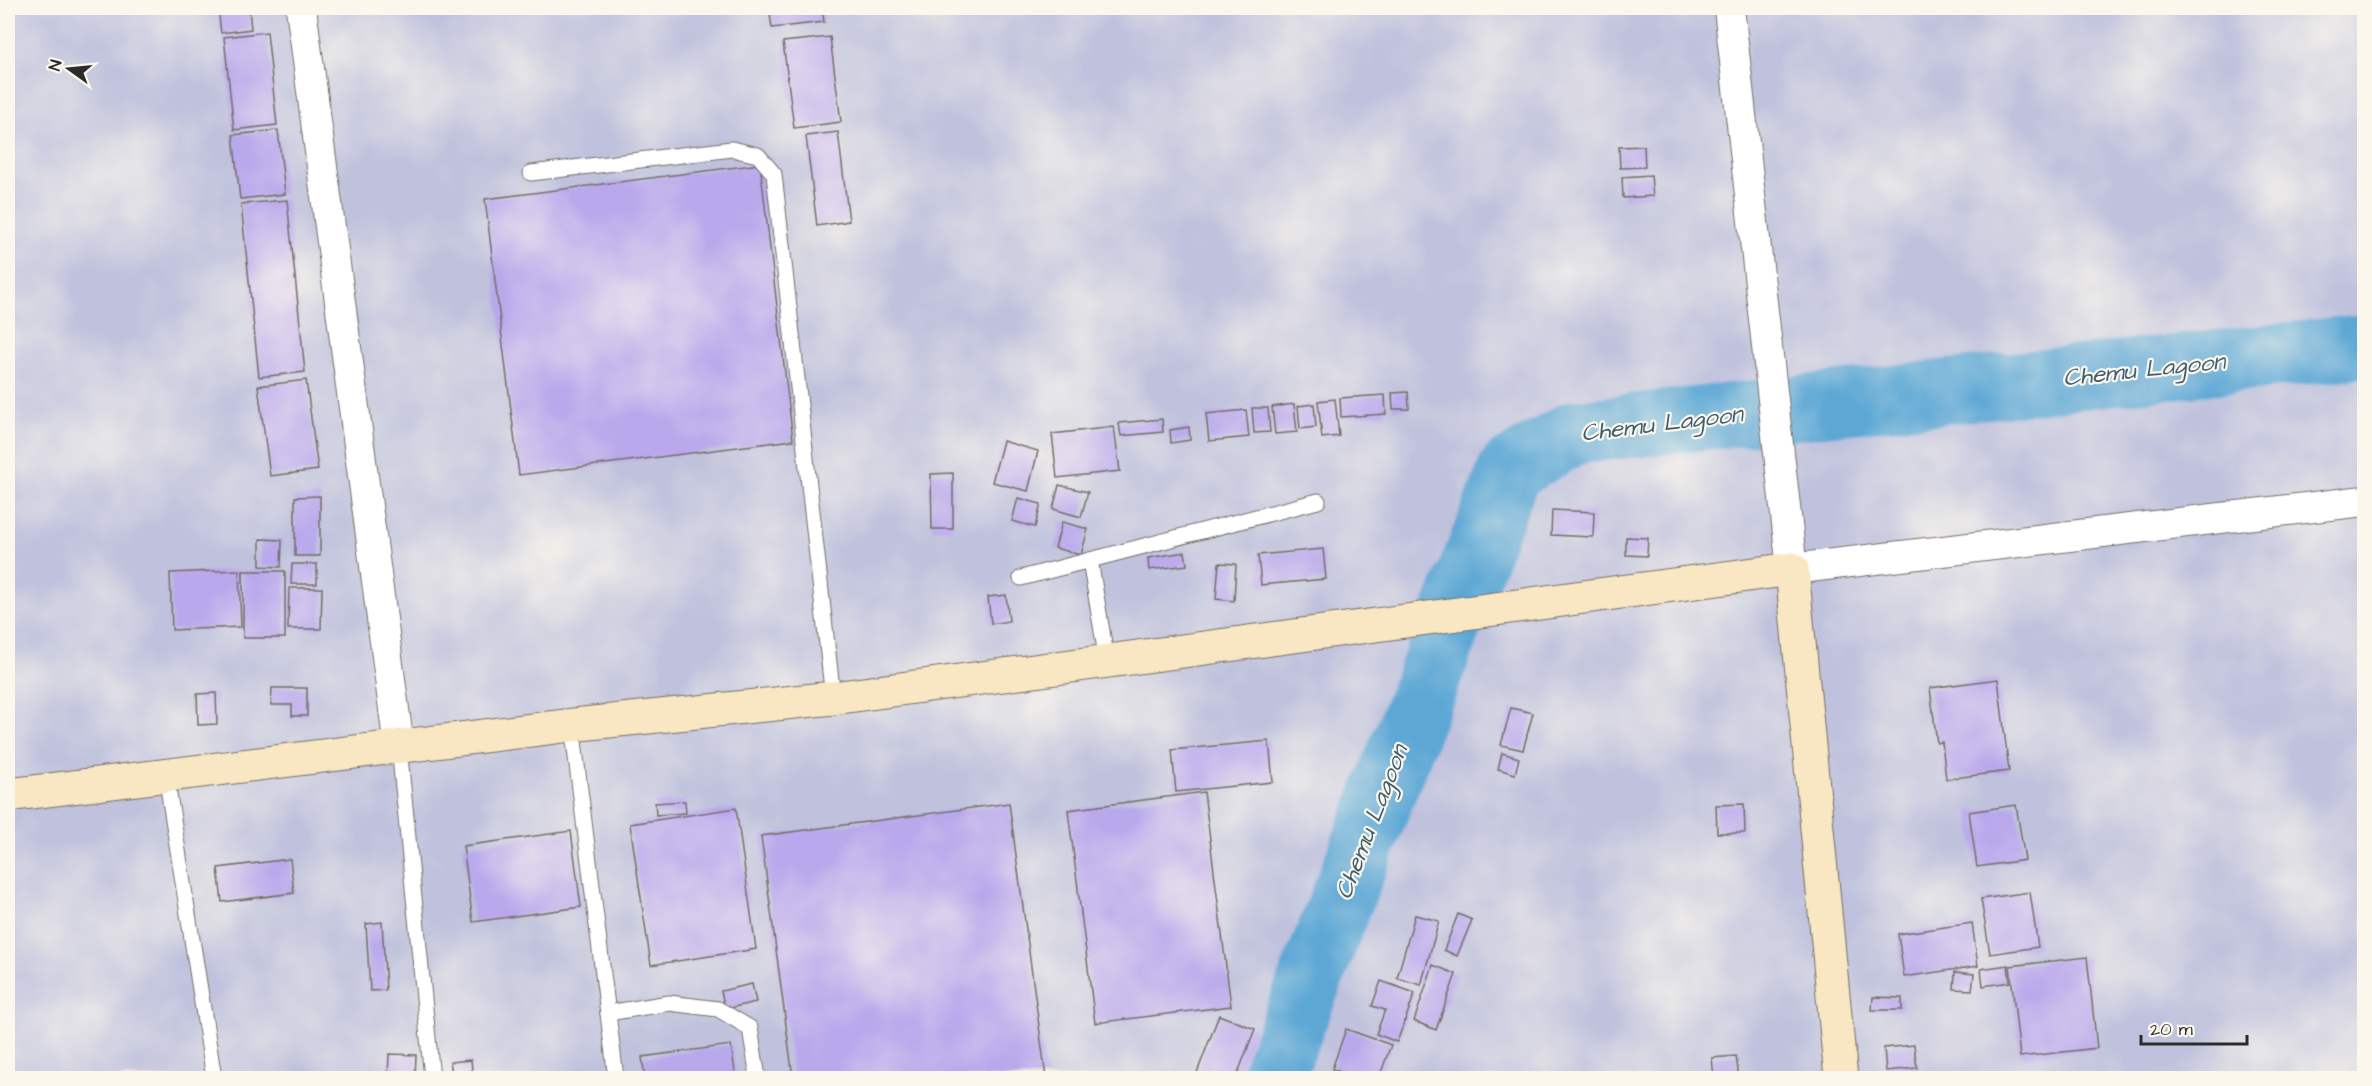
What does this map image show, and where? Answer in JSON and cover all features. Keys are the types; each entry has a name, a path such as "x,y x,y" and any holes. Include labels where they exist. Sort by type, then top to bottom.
{"street":[{"path":"301,8 399,747"},
{"path":"1729,8 1792,569 1841,1078"},
{"path":"8,795 572,725 833,698 1792,569 2364,501"}],"lane":[{"path":"531,173 732,148 758,155 774,174 833,698"},
{"path":"1021,578 1318,501"},
{"path":"1090,560 1107,661"},
{"path":"572,725 616,1078"},
{"path":"399,747 432,1078"},
{"path":"166,775 214,1078"},
{"path":"608,1013 669,1003 718,1009 750,1028 758,1078"}],"shaded area":[{"path":"8,8 2364,8 2364,1078 8,1078"}],"building":[{"path":"218,8 249,8 251,29 221,33"},
{"path":"769,8 822,8 824,22 772,28"},
{"path":"267,32 277,125 234,130 224,37"},
{"path":"830,37 841,122 794,128 783,42"},
{"path":"278,130 285,194 240,199 233,135"},
{"path":"838,132 849,221 817,226 806,136"},
{"path":"1644,146 1645,167 1620,168 1619,147"},
{"path":"760,164 793,440 519,475 485,199"},
{"path":"1651,175 1653,196 1623,198 1622,177"},
{"path":"287,200 305,372 259,377 241,204"},
{"path":"306,380 318,470 270,476 258,386"},
{"path":"1408,392 1409,409 1393,409 1392,393"},
{"path":"1385,395 1386,414 1341,417 1340,398"},
{"path":"1335,399 1339,436 1322,438 1318,401"},
{"path":"1294,404 1297,432 1275,434 1272,407"},
{"path":"1314,404 1316,427 1300,429 1298,406"},
{"path":"1252,408 1268,408 1270,432 1254,433"},
{"path":"1246,410 1249,437 1209,441 1206,414"},
{"path":"1162,419 1163,432 1121,436 1119,423"},
{"path":"1114,427 1120,471 1057,478 1052,434"},
{"path":"1189,427 1190,440 1171,443 1170,430"},
{"path":"1003,441 1038,451 1028,491 992,482"},
{"path":"953,473 953,529 932,529 931,474"},
{"path":"1059,485 1088,492 1081,517 1053,509"},
{"path":"320,496 320,556 295,556 295,497"},
{"path":"1018,498 1041,504 1035,527 1012,521"},
{"path":"1552,510 1594,512 1593,537 1551,535"},
{"path":"1062,522 1088,529 1081,555 1055,548"},
{"path":"1626,537 1648,538 1647,556 1626,555"},
{"path":"260,539 282,540 281,567 260,566"},
{"path":"1323,549 1326,579 1261,585 1258,555"},
{"path":"1185,552 1187,565 1149,570 1148,558"},
{"path":"1219,563 1236,564 1234,601 1216,599"},
{"path":"292,564 317,564 317,584 291,584"},
{"path":"239,570 241,627 172,630 170,573"},
{"path":"243,571 285,571 285,638 243,638"},
{"path":"289,588 322,588 321,629 288,629"},
{"path":"1006,595 1009,621 991,624 988,597"},
{"path":"1998,679 2009,771 1946,779 1942,742 1937,743 1930,688"},
{"path":"272,688 307,688 307,716 292,716 292,705 271,705"},
{"path":"216,693 217,724 198,725 197,694"},
{"path":"1511,708 1533,713 1523,750 1501,745"},
{"path":"1269,741 1273,782 1176,792 1172,750"},
{"path":"1502,753 1519,758 1515,774 1498,769"},
{"path":"1204,792 1231,1006 1095,1023 1068,810"},
{"path":"685,801 686,813 656,815 655,803"},
{"path":"1009,803 1046,1078 793,1078 761,836"},
{"path":"1744,804 1745,833 1717,833 1716,805"},
{"path":"2016,805 2025,860 1977,867 1969,812"},
{"path":"736,808 756,949 651,965 630,824"},
{"path":"571,831 581,907 473,922 463,846"},
{"path":"290,859 294,893 222,902 218,868"},
{"path":"2030,892 2038,947 1990,954 1981,899"},
{"path":"1458,914 1472,920 1457,956 1444,950"},
{"path":"1415,915 1439,921 1421,985 1397,978"},
{"path":"382,922 386,990 370,991 366,924"},
{"path":"1972,923 1978,966 1904,977 1898,934"},
{"path":"2087,957 2097,1048 2020,1057 2010,966"},
{"path":"1433,965 1456,974 1436,1030 1414,1021"},
{"path":"2008,965 2010,982 1983,986 1981,969"},
{"path":"1955,972 1974,974 1972,990 1954,989"},
{"path":"1381,981 1415,993 1397,1042 1376,1034 1385,1010 1372,1006"},
{"path":"752,984 756,1002 725,1009 721,991"},
{"path":"1873,997 1902,998 1902,1010 1872,1010"},
{"path":"1219,1015 1255,1029 1236,1078 1195,1078"},
{"path":"1346,1029 1391,1045 1379,1078 1359,1078 1332,1069"},
{"path":"731,1045 736,1078 645,1078 642,1057"},
{"path":"1914,1045 1917,1068 1886,1071 1884,1048"},
{"path":"389,1054 416,1055 415,1078 388,1078"},
{"path":"1736,1056 1739,1078 1714,1078 1712,1058"},
{"path":"471,1060 473,1078 453,1078 450,1062"}],"waterway":[{"name":"Chemu Lagoon","path":"1272,1078 1510,470 1575,432 2364,346"}]}
